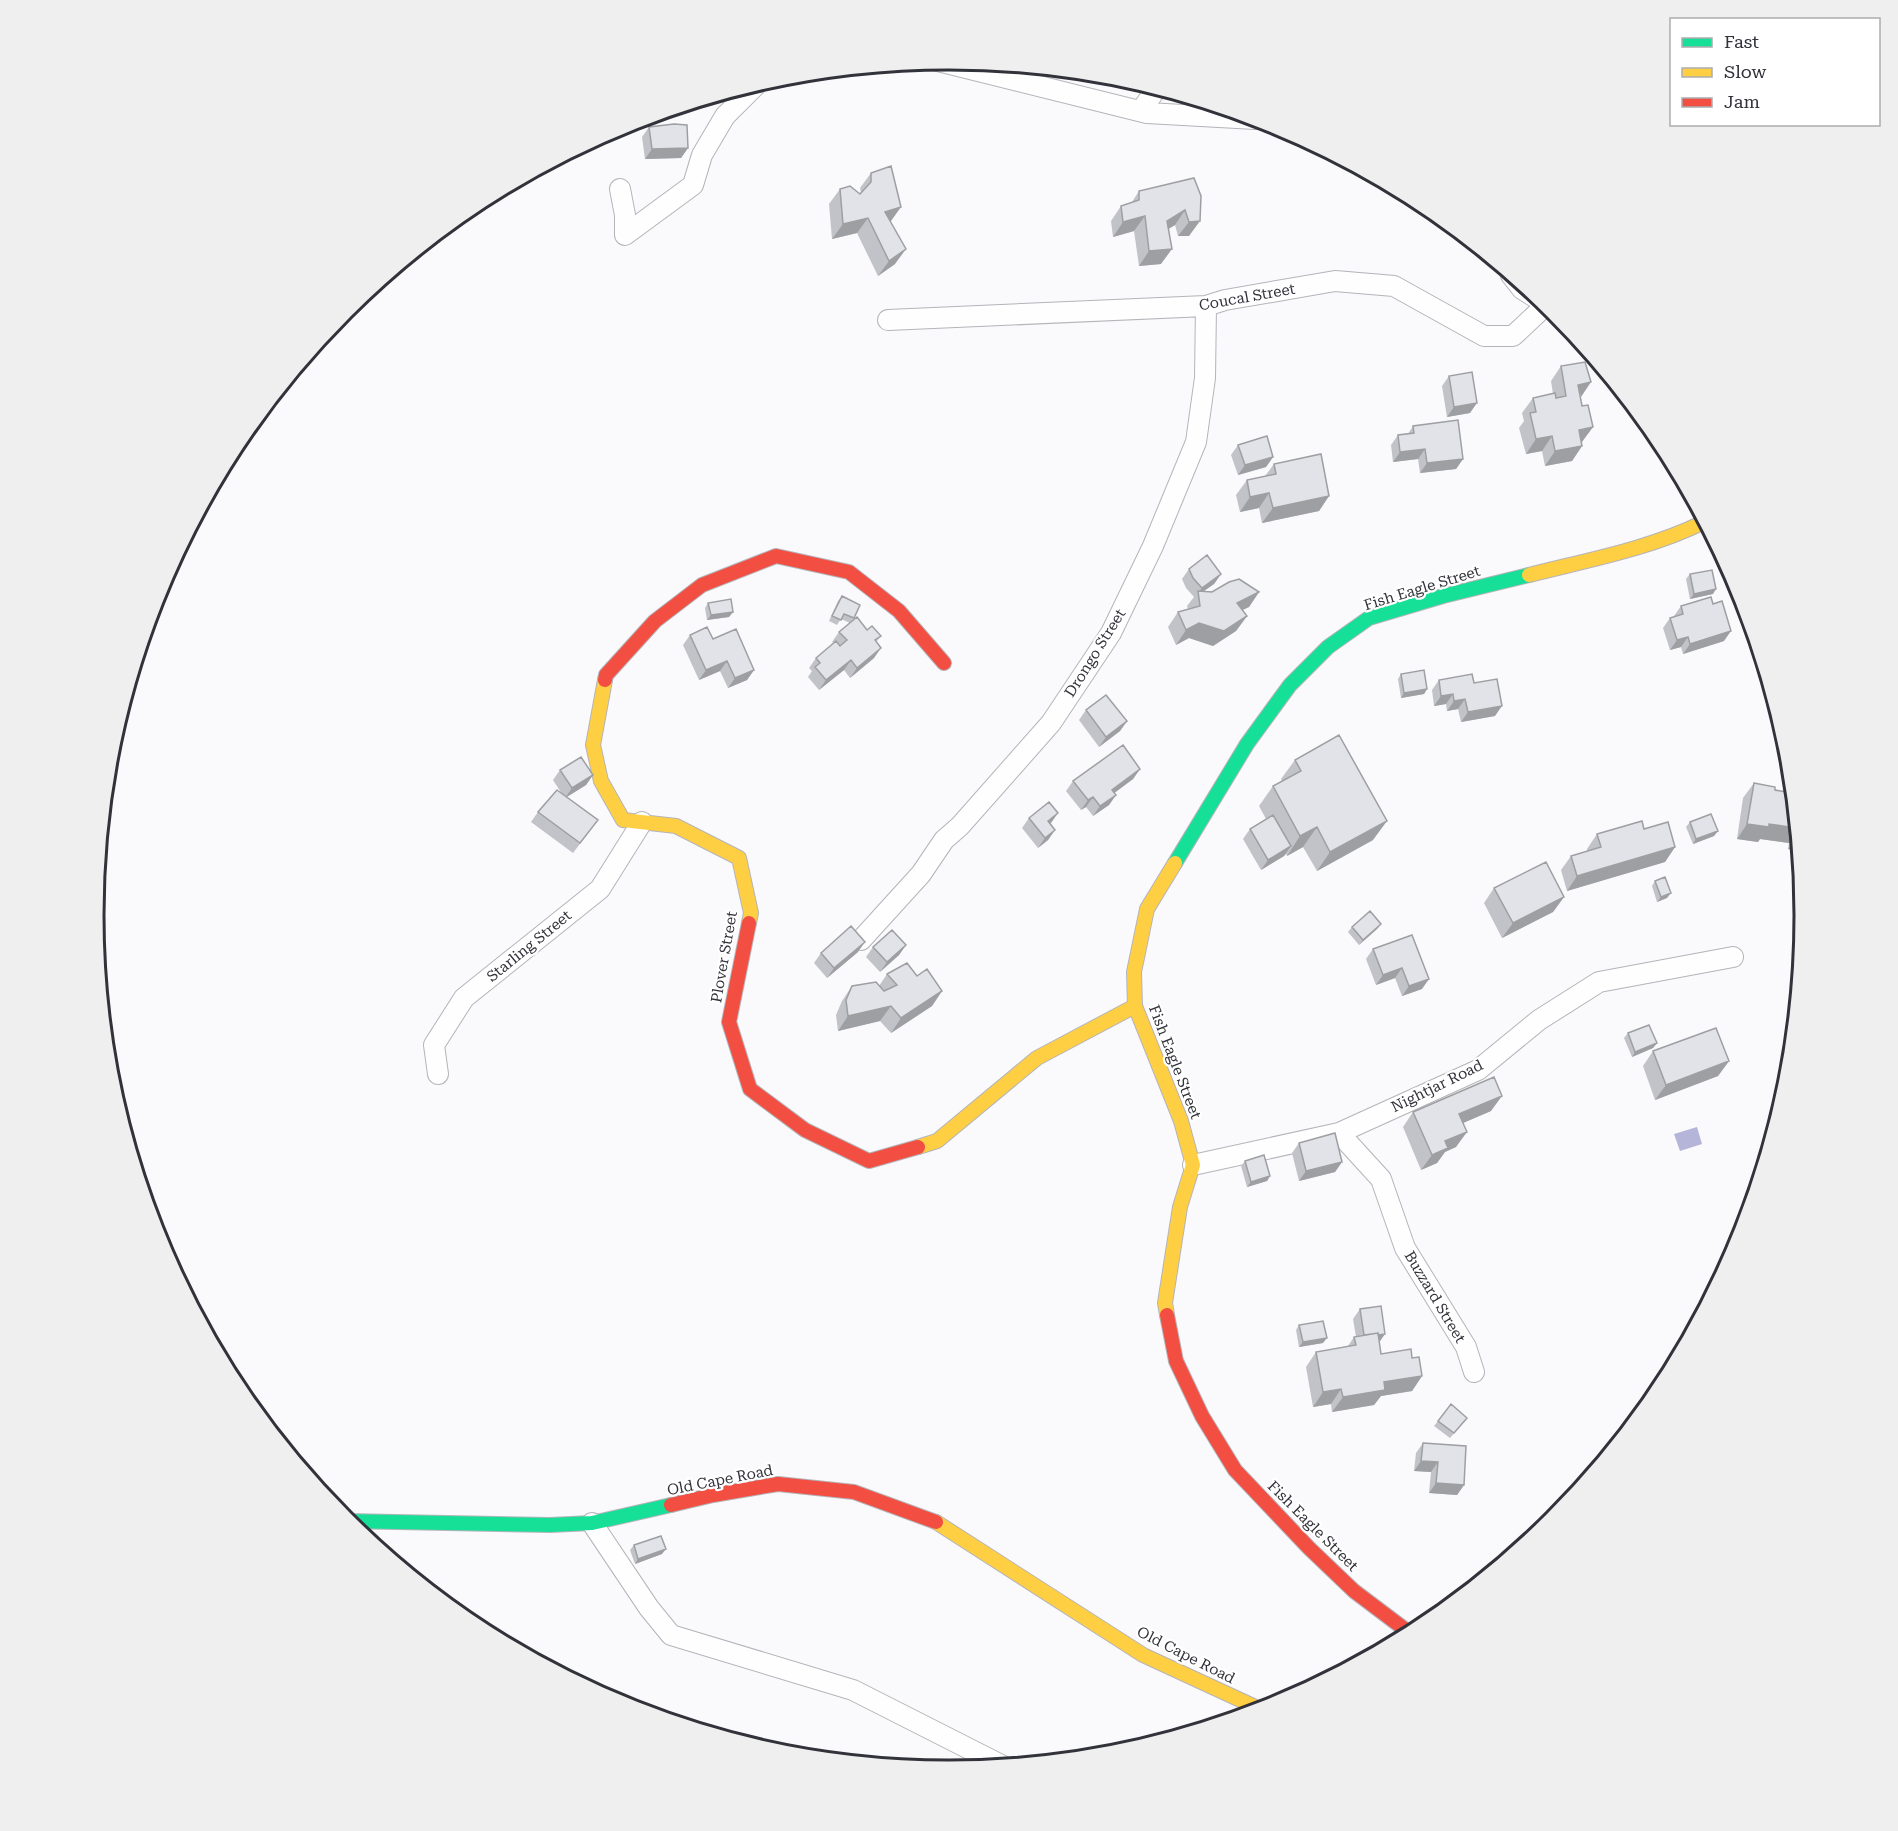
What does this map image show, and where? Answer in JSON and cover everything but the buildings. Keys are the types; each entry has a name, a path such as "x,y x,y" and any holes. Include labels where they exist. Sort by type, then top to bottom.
{"street":[{"path":"978,71 1147,113 1227,117"},
{"path":"1147,113 1145,105 1152,95"},
{"path":"620,189 625,215 625,235 693,185 702,155 725,116 745,96"},
{"name":"Coucal Street","path":"888,320 1206,306 1225,300 1335,281 1394,286 1484,336 1513,336 1540,311"},
{"name":"Drongo Street","path":"861,940 921,874 944,840 960,826 1051,723 1111,633 1153,546 1196,442 1205,378 1206,306"},
{"name":"Fish Eagle Street","path":"1402,1628 1354,1591 1309,1548 1235,1470 1202,1416 1176,1361 1165,1303 1180,1207 1193,1165 1182,1121 1135,1006 1134,972 1147,909 1247,744 1290,685 1328,647 1369,618 1443,596 1645,546 1678,535 1698,525"},
{"name":"Plover Street","path":"944,663 899,611 849,572 776,556 702,585 655,621 606,675 593,745 601,782 623,820 676,826 739,858 751,913 729,1022 750,1089 805,1130 869,1161 937,1141 1037,1058 1135,1006"},
{"name":"Starling Street","path":"438,1074 434,1045 464,998 600,889 642,822"},
{"name":"Nightjar Road","path":"1193,1165 1339,1133 1478,1070 1539,1020 1599,982 1733,957"},
{"name":"Buzzard Street","path":"1339,1133 1381,1179 1405,1248 1466,1347 1474,1372"},
{"name":"Old Cape Road","path":"360,1521 550,1525 592,1523 713,1495 778,1484 854,1492 942,1524 1143,1655 1250,1705"},
{"path":"592,1523 649,1608 671,1635 853,1690 990,1759"}],"water":[{"path":"1697,1127 1702,1144 1680,1151 1674,1134"}],"traffic: fast":[{"path":"1175,863 1247,744 1290,685 1328,647 1369,618 1443,596 1529,575"},
{"path":"360,1521 550,1525 592,1523 671,1505"}],"traffic: slow":[{"path":"1529,575 1640,547 1698,525"},
{"path":"605,680 593,745 601,781 623,820 676,826 739,858 751,913 749,923"},
{"path":"1167,1315 1165,1303 1180,1207 1193,1165 1181,1121 1135,1006 1134,972 1147,909 1175,863"},
{"path":"918,1147 937,1141 1037,1058 1135,1006"},
{"path":"936,1522 1143,1655 1250,1705"}],"traffic: jam":[{"path":"605,680 606,675 655,621 702,585 776,556 849,572 899,611 944,663"},
{"path":"749,923 729,1022 750,1089 805,1130 869,1161 918,1147"},
{"path":"1167,1315 1176,1361 1202,1416 1235,1470 1309,1548 1354,1591 1402,1628"},
{"path":"671,1505 778,1484 854,1492 936,1522"}]}
